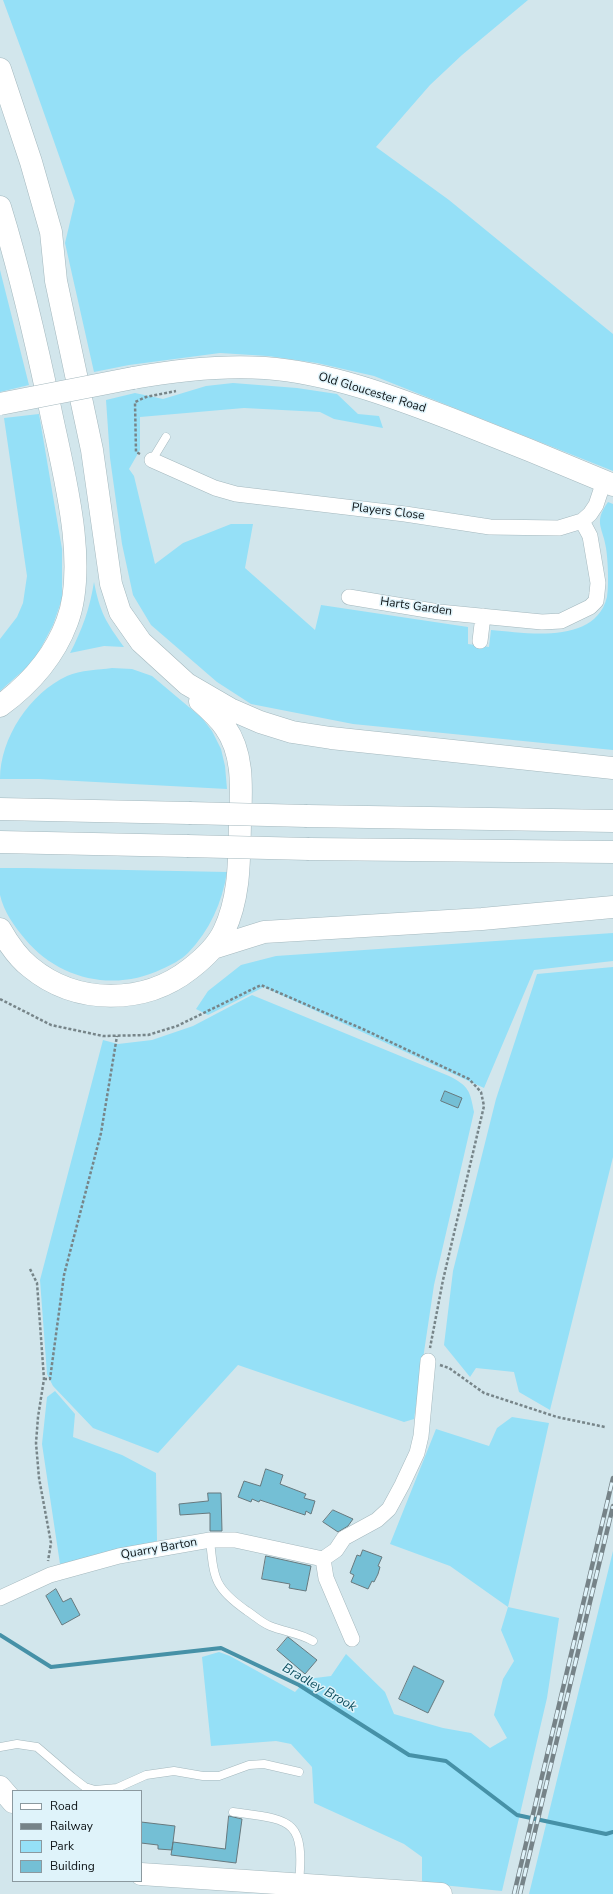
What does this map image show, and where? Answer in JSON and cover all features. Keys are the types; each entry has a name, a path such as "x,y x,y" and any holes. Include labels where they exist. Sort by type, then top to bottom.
{"main road":[{"path":"0,69 31,162 50,232 56,281 92,450 111,584 120,612 141,642 187,684 197,698 219,719 230,734 236,752 241,783 236,899 224,931 213,948 200,961 171,981 156,988 118,997 89,994 55,982 30,967 3,938"},
{"path":"0,110 56,281"},
{"path":"0,207 34,333 59,452 75,556 74,590 68,621 54,649 38,672 18,692 0,706"},
{"name":"Old Gloucester Road","path":"0,404 179,370 265,368 326,377 405,402 608,483"},
{"path":"187,684 230,709 260,722 292,732 613,768"},
{"path":"0,721 18,692"},
{"path":"0,809 613,821"},
{"path":"0,842 309,849 613,852"},
{"path":"213,948 264,932 482,918 613,907"},
{"path":"0,1787 12,1801"},
{"path":"142,1874 441,1894"}],"street":[{"name":"Players Close","path":"152,460 215,488 236,494 406,514 490,527 559,528 582,522"},
{"path":"582,522 596,505 608,483"},
{"name":"Harts Garden","path":"349,597 439,612 551,623 562,621 590,608 596,601 598,583 590,536 582,522"},
{"path":"480,641 483,616"},
{"path":"352,1639 326,1578 323,1559 336,1550 344,1538 377,1520 389,1508 402,1485 417,1453 421,1436 428,1361"},
{"name":"Quarry Barton","path":"0,1598 50,1575 119,1556 210,1540 235,1540 323,1559"}],"lane":[{"path":"152,460 166,437"},
{"path":"210,1540 213,1567 218,1585 229,1599 268,1626 304,1635 313,1641"},
{"path":"0,1747 17,1744 37,1747 85,1787 95,1790 117,1788 146,1775 174,1771 203,1776 219,1776 249,1765 264,1764 299,1772"},
{"path":"233,1812 274,1818 290,1825 296,1835 301,1849 299,1884"}],"path":[{"path":"152,460 136,452 135,402 146,397 184,389"},
{"path":"0,999 51,1024 104,1036 148,1035 177,1026 261,985 365,1030 469,1079 481,1092 484,1106 443,1280 428,1361 449,1368 484,1393 557,1417 605,1427"},
{"path":"44,1379 50,1379 64,1275 101,1133 117,1036"},
{"path":"30,1269 36,1283 44,1379 38,1417 36,1443 40,1478 51,1543 48,1565 43,1578"}],"green space":[{"path":"3,0 528,0 462,55 430,85 376,147 449,200 613,334 613,471 374,376 317,363 268,356 220,353 129,365 94,372 65,243 75,201"},
{"path":"0,270 29,385 0,392"},
{"path":"233,383 297,388 337,394 358,414 379,416 383,428 334,419 320,412 244,408 140,417 140,450 129,469 134,476 155,564 183,543 231,524 253,524 245,568 315,630 321,605 468,627 468,644 489,647 491,630 540,634 558,633 575,629 589,623 600,612 608,592 608,566 605,541 600,520 603,509 608,502 613,504 613,750 353,724 251,704 217,682 151,625 133,595 122,544 110,458 106,400 135,393 163,399 206,386"},
{"path":"39,414 62,549 62,599 53,625 34,661 0,691 0,639 17,617 23,603 27,576 4,418"},
{"path":"94,582 104,617 124,647 104,646 70,653 85,619"},
{"path":"112,668 132,669 152,676 202,718 212,731 221,749 225,766 227,789 39,779 0,779 1,764 11,733 30,705 41,694 53,684 72,674"},
{"path":"0,868 227,872 222,894 214,916 203,935 185,956 169,966 144,976 126,980 107,980 89,978 71,973 54,964 39,953 25,939 17,929 4,907 0,895"},
{"path":"613,933 613,961 534,970 484,1088 264,987 208,1015 196,1009 208,991 241,965 276,956"},
{"path":"613,967 613,1157 550,1410 519,1392 514,1372 476,1368 470,1377 444,1345 453,1271 496,1099 537,974"},
{"path":"252,995 449,1076 465,1086 470,1094 474,1112 434,1285 414,1419 404,1422 238,1365 158,1453 93,1428 53,1386 47,1374 40,1280 103,1040 118,1044 152,1040 193,1026"},
{"path":"55,1391 75,1414 73,1437 122,1455 156,1473 157,1541 60,1564 42,1444 47,1397"},
{"path":"512,1417 549,1423 508,1607 450,1566 390,1544 436,1429 489,1446 497,1428"},
{"path":"613,1551 613,1894 529,1894"},
{"path":"508,1607 559,1618 547,1698 502,1891 422,1883 422,1857 404,1844 314,1803 312,1767 291,1744 276,1741 211,1746 202,1657 219,1652 230,1656 295,1692 307,1679 331,1676 346,1654 385,1692 394,1714 443,1728 471,1733 490,1748 507,1738 494,1715 503,1679 514,1661 501,1630"}],"building":[{"path":"445,1091 462,1098 458,1108 441,1101"},
{"path":"266,1469 283,1475 280,1484 306,1494 304,1498 315,1501 311,1514 306,1511 305,1515 260,1500 259,1502 252,1499 251,1502 238,1497 244,1481 260,1486"},
{"path":"208,1493 221,1493 222,1531 210,1531 210,1513 180,1515 179,1504 208,1501"},
{"path":"333,1510 353,1519 348,1526 338,1532 323,1522"},
{"path":"363,1550 382,1557 378,1566 380,1567 378,1574 368,1589 351,1582 354,1575 350,1573 357,1555 360,1556"},
{"path":"266,1556 311,1566 306,1591 289,1588 290,1584 262,1579"},
{"path":"56,1589 63,1602 71,1598 80,1615 62,1625 46,1596"},
{"path":"288,1637 317,1660 305,1674 277,1650"},
{"path":"414,1666 444,1681 428,1713 399,1699"},
{"path":"229,1816 242,1819 236,1863 171,1855 173,1842 225,1849"},
{"path":"142,1822 175,1826 172,1850 158,1849 158,1845 142,1843"}],"waterway":[{"name":"Bradley Brook","path":"0,1635 51,1667 221,1648 299,1685 409,1755 446,1761 517,1815 606,1834 613,1832"}],"railway":[{"path":"514,1894 613,1478"},
{"path":"520,1894 613,1506"}]}
